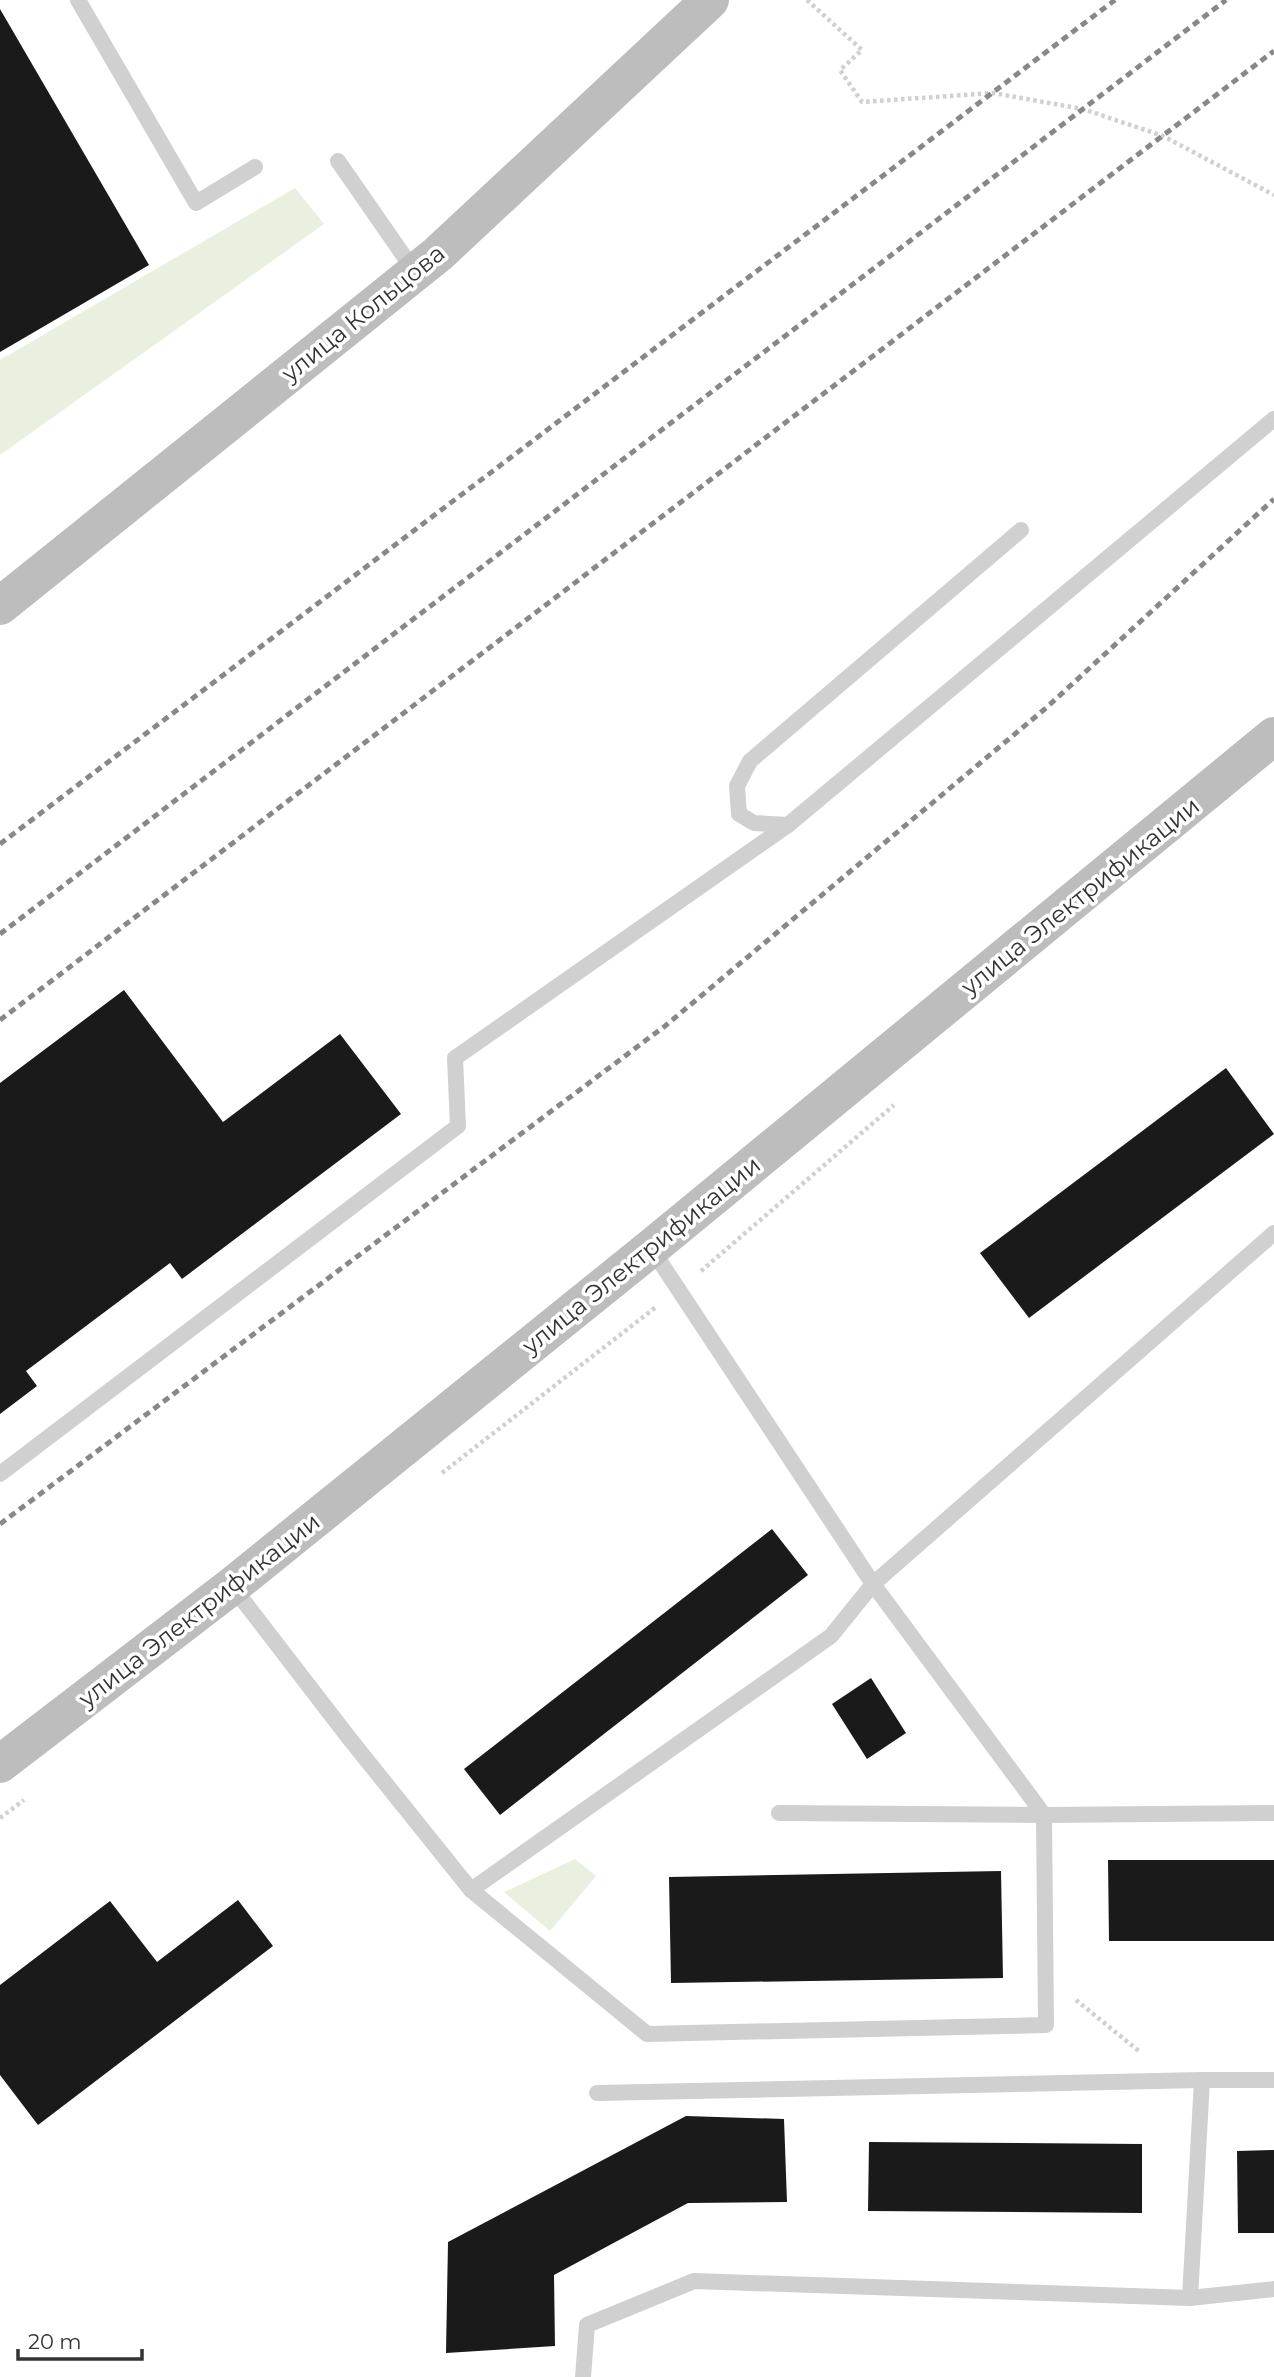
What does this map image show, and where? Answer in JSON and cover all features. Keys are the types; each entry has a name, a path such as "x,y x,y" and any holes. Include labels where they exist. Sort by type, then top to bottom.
{"main road":[{"name":"улица Кольцова","path":"0,606 438,254 710,0"},
{"name":"улица Электрификации","path":"0,1764 232,1586 651,1248 1274,736"}],"lane":[{"path":"78,0 196,203 255,167"},
{"path":"338,161 415,272"},
{"path":"0,1474 458,1126 455,1058 788,825 1274,419"},
{"path":"788,825 754,823 739,814 737,786 750,761 1021,530"},
{"path":"471,1890 831,1636 873,1584 1274,1233"},
{"path":"232,1586 471,1890 647,2034 1046,2025 1044,1815 873,1584 651,1248"},
{"path":"779,1813 1274,1813"},
{"path":"1190,2298 1202,2080"},
{"path":"597,2093 1274,2080"},
{"path":"583,2377 587,2325 694,2281 1190,2298 1274,2289"}],"path":[{"path":"807,0 862,50 840,70 862,102 993,93 1083,109 1163,136 1274,195"},
{"path":"1045,1975 1176,2081"}],"green space":[{"path":"295,188 324,224 0,455 0,360"},
{"path":"575,1859 596,1876 550,1931 504,1892"}],"building":[{"path":"0,9 149,265 0,352"},
{"path":"124,990 223,1122 340,1034 401,1114 182,1279 170,1263 26,1371 37,1386 0,1414 0,1083"},
{"path":"1226,1068 1274,1134 1029,1318 980,1253"},
{"path":"772,1529 808,1575 500,1815 464,1769"},
{"path":"871,1678 906,1733 867,1759 832,1704"},
{"path":"1108,1860 1274,1860 1274,1941 1109,1941"},
{"path":"1001,1871 1003,1978 671,1983 669,1877"},
{"path":"238,1900 273,1946 38,2125 0,2075 0,1985 110,1901 157,1962"},
{"path":"686,2116 784,2119 787,2202 688,2203 554,2275 555,2346 446,2353 448,2242"},
{"path":"869,2142 1142,2144 1142,2213 868,2211"},
{"path":"1274,2150 1274,2233 1238,2233 1237,2151"}],"railway":[{"path":"0,844 1115,0"},
{"path":"0,934 1226,0"},
{"path":"0,1020 1274,51"},
{"path":"0,1524 665,1026 1046,708 1274,499"}]}
